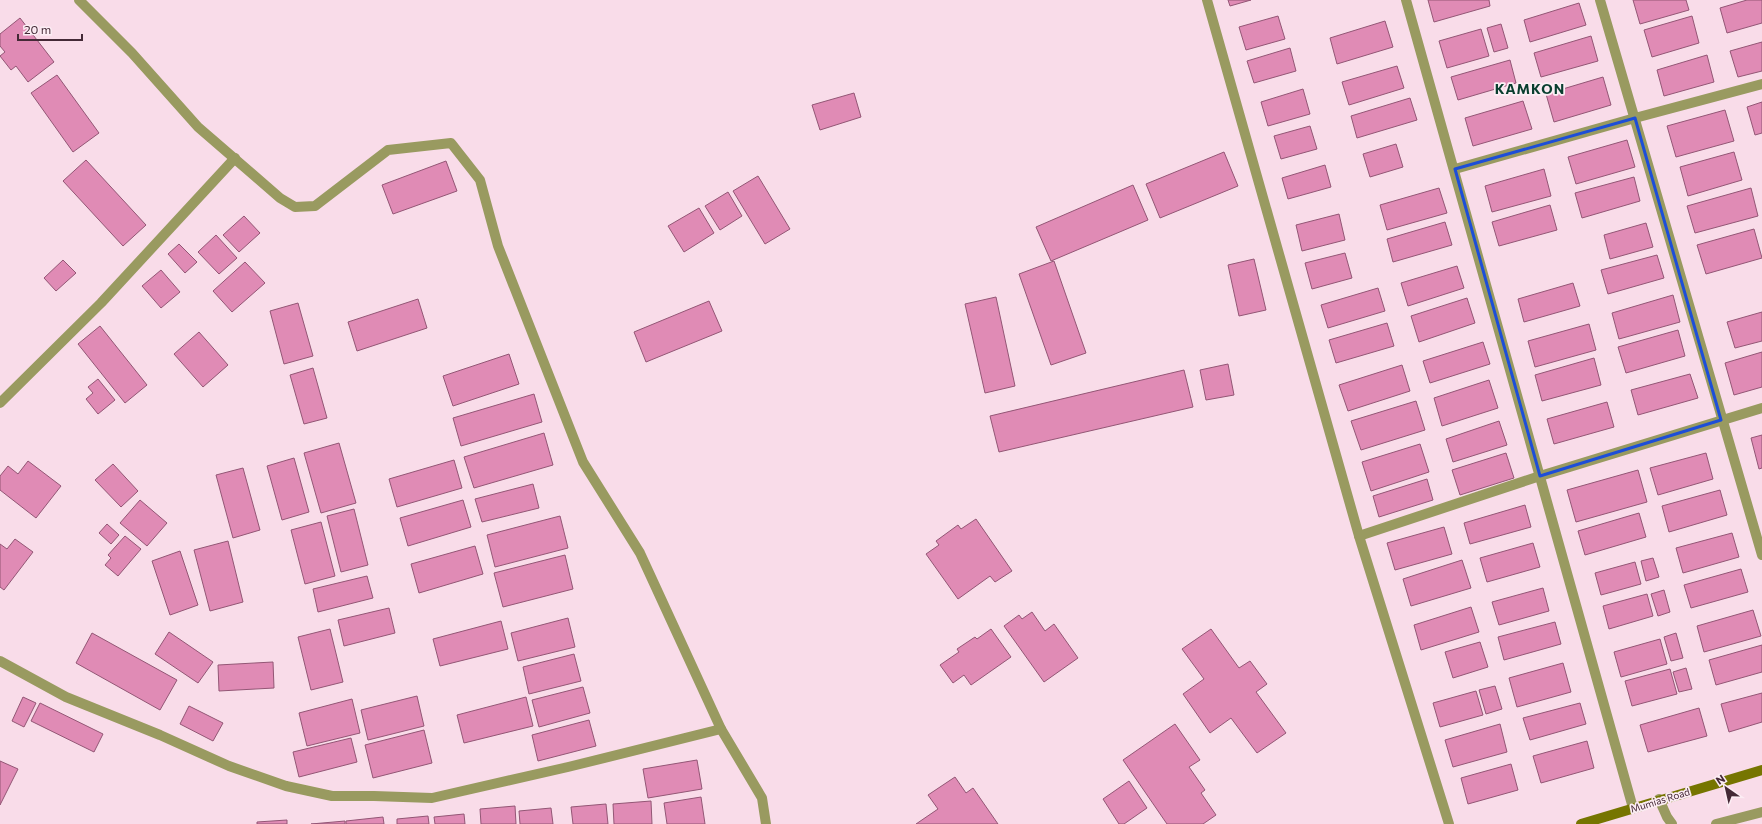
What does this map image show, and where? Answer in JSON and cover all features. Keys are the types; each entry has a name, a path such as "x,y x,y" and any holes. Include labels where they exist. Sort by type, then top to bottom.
{"street":[{"path":"79,0 132,53 198,127 280,198 295,207 315,206 388,150 451,143 480,180 498,246 583,462 640,553 721,729 762,798 766,824"},
{"path":"1206,0 1358,536 1449,824"},
{"path":"1406,0 1455,169 1633,808"},
{"path":"1600,0 1721,420 1762,555"},
{"path":"1455,169 1634,118 1762,84"},
{"path":"0,403 101,303 235,158"},
{"path":"1358,536 1540,476 1762,408"},
{"path":"0,661 66,697 160,735 229,766 286,786 332,796 432,798 568,767 721,729"},
{"name":"Mumias Road","path":"1581,824 1659,799 1762,770"},
{"path":"1659,799 1667,817 1672,824"},
{"path":"1716,824 1762,812"}],"highlighted area":[{"path":"1635,118 1721,420 1540,476 1455,169"}],"building":[{"path":"1228,0 1251,0 1230,6"},
{"path":"1428,0 1489,0 1490,6 1434,22"},
{"path":"1633,0 1686,0 1689,10 1640,24"},
{"path":"1747,0 1762,0 1762,23 1727,33 1720,8"},
{"path":"1579,3 1586,25 1530,42 1524,20"},
{"path":"1278,16 1285,39 1246,50 1239,27"},
{"path":"1692,16 1699,43 1652,57 1644,30"},
{"path":"20,18 54,62 28,82 16,66 11,70 0,56 5,52 0,46 0,34"},
{"path":"1385,21 1393,47 1337,64 1330,38"},
{"path":"1501,24 1508,48 1494,52 1487,28"},
{"path":"1481,29 1489,56 1447,68 1439,41"},
{"path":"1591,36 1598,61 1541,77 1534,53"},
{"path":"1762,42 1762,71 1738,77 1730,51"},
{"path":"1290,48 1296,71 1254,83 1247,61"},
{"path":"1707,55 1714,82 1664,96 1657,70"},
{"path":"1510,60 1516,83 1458,100 1451,77"},
{"path":"1397,66 1404,88 1349,105 1342,82"},
{"path":"57,75 99,133 73,152 31,93"},
{"path":"1603,77 1611,105 1554,122 1546,94"},
{"path":"1303,89 1310,114 1268,126 1261,102"},
{"path":"854,93 861,117 820,130 812,105"},
{"path":"1410,98 1417,120 1357,138 1351,116"},
{"path":"1523,101 1532,129 1473,146 1465,118"},
{"path":"1762,102 1762,133 1755,135 1747,107"},
{"path":"1725,110 1734,141 1676,157 1667,126"},
{"path":"1310,126 1317,149 1281,159 1274,136"},
{"path":"1627,140 1635,167 1576,184 1568,157"},
{"path":"1396,144 1403,167 1370,177 1363,154"},
{"path":"1224,152 1238,186 1160,218 1146,184"},
{"path":"1734,152 1742,180 1688,196 1680,167"},
{"path":"86,160 146,225 123,246 63,181"},
{"path":"446,161 457,191 393,214 382,185"},
{"path":"1325,165 1331,187 1288,199 1282,178"},
{"path":"1544,169 1551,196 1492,212 1485,186"},
{"path":"758,176 790,229 765,244 733,191"},
{"path":"1634,177 1640,201 1582,218 1575,193"},
{"path":"1133,185 1148,220 1051,261 1036,227"},
{"path":"1439,188 1447,213 1387,230 1380,205"},
{"path":"1751,188 1758,216 1695,233 1687,206"},
{"path":"728,192 742,216 720,230 705,206"},
{"path":"1550,205 1557,230 1499,246 1492,222"},
{"path":"699,208 714,233 684,252 668,226"},
{"path":"1339,214 1345,240 1302,251 1296,225"},
{"path":"244,216 260,233 239,252 223,235"},
{"path":"1445,222 1452,245 1393,262 1387,239"},
{"path":"1646,223 1653,247 1610,259 1604,235"},
{"path":"1754,229 1762,258 1706,274 1697,245"},
{"path":"216,235 237,258 219,274 198,252"},
{"path":"179,244 197,262 185,273 168,254"},
{"path":"1345,253 1352,278 1312,289 1305,263"},
{"path":"1657,255 1664,278 1608,294 1601,270"},
{"path":"1254,259 1266,310 1239,316 1228,265"},
{"path":"63,260 76,273 56,291 44,278"},
{"path":"1054,261 1086,353 1051,365 1019,274"},
{"path":"245,262 265,283 232,312 213,291"},
{"path":"1457,266 1464,288 1408,306 1401,283"},
{"path":"161,270 180,292 161,308 142,286"},
{"path":"1573,283 1580,306 1524,322 1518,299"},
{"path":"1378,288 1385,311 1328,328 1321,305"},
{"path":"1673,295 1680,322 1619,339 1612,313"},
{"path":"996,297 1015,386 985,393 965,304"},
{"path":"1467,298 1475,323 1419,342 1411,316"},
{"path":"418,299 427,328 357,351 348,322"},
{"path":"709,301 722,331 646,362 634,332"},
{"path":"298,303 313,356 284,364 270,311"},
{"path":"1762,312 1762,341 1735,348 1727,322"},
{"path":"1387,323 1394,346 1336,363 1329,340"},
{"path":"1589,324 1596,350 1535,367 1528,341"},
{"path":"100,326 147,385 125,403 78,344"},
{"path":"1678,330 1685,356 1626,373 1618,347"},
{"path":"199,332 228,365 203,387 174,354"},
{"path":"1483,342 1490,364 1430,383 1423,361"},
{"path":"1762,352 1762,387 1734,395 1725,363"},
{"path":"509,354 519,384 453,406 443,376"},
{"path":"1594,358 1601,385 1542,401 1535,375"},
{"path":"1228,364 1234,395 1206,400 1200,370"},
{"path":"1402,365 1410,391 1348,411 1339,385"},
{"path":"313,368 327,418 304,424 290,375"},
{"path":"1184,370 1193,407 999,452 990,416"},
{"path":"1690,374 1698,398 1638,415 1631,390"},
{"path":"98,379 115,400 98,414 86,399 93,393 88,387"},
{"path":"1489,380 1498,408 1442,426 1434,398"},
{"path":"534,394 542,422 461,446 453,418"},
{"path":"1416,401 1425,430 1361,450 1351,421"},
{"path":"1607,402 1614,427 1554,444 1547,419"},
{"path":"1499,421 1507,445 1453,462 1446,439"},
{"path":"544,433 553,465 474,488 464,457"},
{"path":"1762,435 1762,468 1759,469 1751,438"},
{"path":"339,443 356,503 321,513 304,453"},
{"path":"1420,444 1429,472 1371,491 1362,462"},
{"path":"1506,453 1514,478 1460,495 1452,470"},
{"path":"1706,453 1713,479 1658,495 1650,468"},
{"path":"294,458 309,512 282,520 267,466"},
{"path":"454,460 462,488 397,507 389,479"},
{"path":"28,461 61,486 36,518 0,490 0,476 8,466 18,474"},
{"path":"113,464 138,491 121,507 95,480"},
{"path":"243,468 260,530 233,538 216,475"},
{"path":"1638,470 1647,502 1576,522 1567,490"},
{"path":"1427,479 1433,500 1379,517 1373,496"},
{"path":"533,484 539,508 482,522 475,499"},
{"path":"1720,490 1727,515 1669,532 1662,506"},
{"path":"140,500 167,523 147,546 120,523"},
{"path":"463,500 471,527 408,546 400,518"},
{"path":"1525,505 1531,527 1470,544 1464,523"},
{"path":"354,509 368,565 341,572 327,516"},
{"path":"1639,513 1646,537 1585,555 1578,531"},
{"path":"560,516 568,548 495,567 487,535"},
{"path":"976,519 1012,571 995,582 990,576 958,599 926,554 939,545 936,541 958,525 961,529"},
{"path":"321,522 335,576 305,584 291,530"},
{"path":"107,524 119,535 111,544 99,533"},
{"path":"1444,527 1452,554 1395,570 1387,543"},
{"path":"1732,533 1739,557 1683,573 1676,548"},
{"path":"125,536 141,549 118,576 105,565 111,558 108,555"},
{"path":"15,539 33,552 4,590 0,587 0,544 7,549"},
{"path":"228,541 243,602 210,611 194,550"},
{"path":"1533,543 1540,567 1487,582 1480,558"},
{"path":"475,546 483,574 419,593 411,564"},
{"path":"180,551 198,605 170,615 152,561"},
{"path":"565,555 573,589 503,607 494,573"},
{"path":"1653,558 1659,577 1646,581 1641,561"},
{"path":"1462,560 1471,588 1411,606 1403,579"},
{"path":"1635,562 1641,584 1601,595 1595,573"},
{"path":"1741,569 1748,592 1691,608 1684,585"},
{"path":"367,576 373,598 318,612 313,589"},
{"path":"1543,588 1549,611 1499,625 1492,602"},
{"path":"1664,590 1670,612 1658,616 1651,594"},
{"path":"1647,594 1653,616 1609,629 1603,606"},
{"path":"1471,607 1479,632 1421,650 1414,625"},
{"path":"389,608 395,633 344,646 338,620"},
{"path":"1753,610 1761,636 1704,652 1697,626"},
{"path":"1032,612 1045,631 1054,624 1078,658 1044,682 1004,626 1019,615 1022,619"},
{"path":"568,618 575,647 518,661 511,633"},
{"path":"501,621 508,649 440,666 433,639"},
{"path":"1555,622 1561,644 1504,660 1498,637"},
{"path":"330,629 343,682 311,690 298,637"},
{"path":"991,629 1011,657 971,685 964,675 953,683 940,665 959,652 957,649 975,637 977,639"},
{"path":"1211,629 1239,668 1250,661 1267,684 1256,692 1286,733 1257,753 1231,718 1210,733 1183,694 1204,679 1182,649"},
{"path":"169,632 213,662 198,683 155,654"},
{"path":"92,633 177,680 160,710 76,663"},
{"path":"1676,633 1683,658 1671,661 1664,637"},
{"path":"1660,639 1667,664 1621,677 1614,652"},
{"path":"1480,642 1488,667 1453,678 1445,652"},
{"path":"1762,645 1762,672 1716,685 1709,660"},
{"path":"574,654 581,681 529,694 523,667"},
{"path":"273,662 274,688 219,691 218,665"},
{"path":"1563,663 1571,692 1517,707 1509,678"},
{"path":"1686,668 1692,689 1679,692 1673,672"},
{"path":"1670,669 1677,694 1632,706 1625,681"},
{"path":"1495,686 1502,709 1486,714 1479,690"},
{"path":"583,687 590,713 539,727 532,700"},
{"path":"1476,691 1483,715 1440,727 1433,703"},
{"path":"1762,693 1762,722 1729,732 1721,704"},
{"path":"417,696 424,726 368,740 361,710"},
{"path":"23,697 36,703 24,727 12,721"},
{"path":"526,697 533,726 464,743 457,715"},
{"path":"352,699 360,733 307,746 299,713"},
{"path":"40,703 103,734 94,752 31,721"},
{"path":"1580,703 1586,724 1530,740 1523,718"},
{"path":"189,706 223,723 213,741 180,724"},
{"path":"1699,708 1707,736 1648,752 1640,725"},
{"path":"589,720 596,746 538,761 532,735"},
{"path":"1175,724 1200,760 1189,767 1205,790 1201,793 1216,815 1203,824 1167,824 1123,760"},
{"path":"1500,724 1507,752 1453,767 1445,740"},
{"path":"424,730 432,763 373,778 365,745"},
{"path":"351,738 357,762 299,777 293,752"},
{"path":"1587,741 1594,768 1541,783 1533,756"},
{"path":"697,760 702,789 648,798 643,769"},
{"path":"0,761 18,769 0,805"},
{"path":"1511,764 1518,790 1468,804 1461,778"},
{"path":"955,777 966,793 973,788 998,824 916,824 938,809 928,795"},
{"path":"1129,781 1147,808 1124,824 1119,824 1103,799"},
{"path":"701,797 705,824 667,824 664,803"},
{"path":"651,801 652,824 614,824 613,804"},
{"path":"606,804 608,824 573,824 571,807"},
{"path":"515,806 516,824 481,824 480,809"},
{"path":"551,808 553,824 520,824 519,811"},
{"path":"464,814 465,824 435,824 434,817"},
{"path":"428,816 429,824 397,824 397,819"},
{"path":"383,817 384,824 346,824 346,821"},
{"path":"287,820 287,824 257,824 257,822"},
{"path":"345,821 345,824 311,824"}],"district":[{"name":"KAMKON","path":"1530,89"}]}
